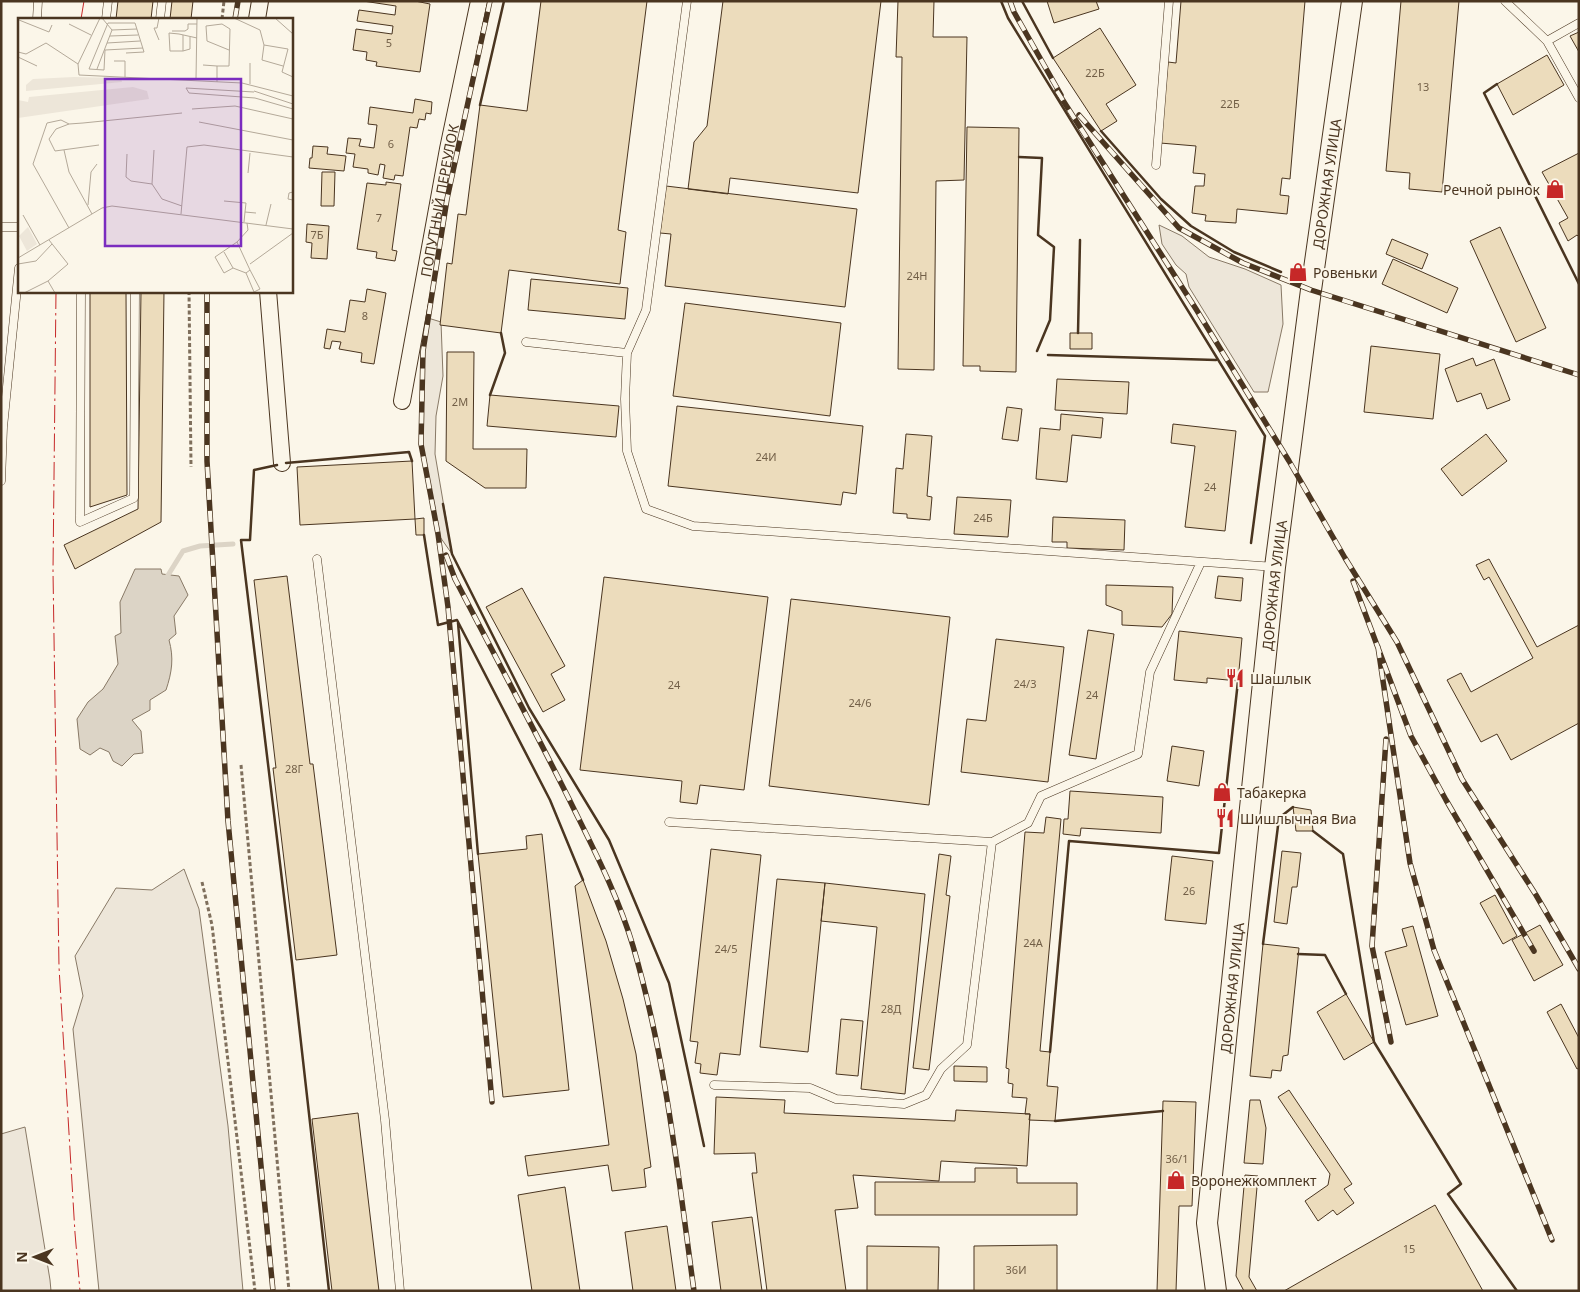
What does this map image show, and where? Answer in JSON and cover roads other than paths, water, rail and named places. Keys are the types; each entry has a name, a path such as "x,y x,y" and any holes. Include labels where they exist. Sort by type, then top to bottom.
{"street":[{"path":"257,18 260,1"},
{"name":"ПОПУТНЫЙ ПЕРЕУЛОК","path":"402,400 448,149 479,1"},
{"name":"ДОРОЖНАЯ УЛИЦА","path":"1216,1291 1207,1223 1275,567 1311,290 1352,1"},
{"path":"268,292 282,463"}],"lane":[{"path":"37,18 38,1"},
{"path":"106,18 108,1"},
{"path":"160,18 162,1"},
{"path":"687,1 646,310 627,353 625,399 627,450 646,509 693,526 1275,567"},
{"path":"1156,166 1169,1"},
{"path":"1505,1 1547,41 1579,98"},
{"path":"1547,41 1579,23"},
{"path":"1,227 18,227"},
{"path":"1,480 2,427 18,277"},
{"path":"82,292 80,522 134,498 135,292"},
{"path":"526,342 627,353"},
{"path":"317,559 385,1120 400,1291"},
{"path":"669,822 992,842 1028,823 1041,796 1138,754 1150,672 1201,562"},
{"path":"714,1085 810,1088 836,1099 904,1104 926,1095 942,1069 967,1045 992,842"}],"waterway":[{"path":"165,580 183,551 200,546 233,544"}],"railway":[{"path":"235,18 238,1"},
{"path":"490,1 447,199 423,351 421,444 438,534 448,607 492,1102"},
{"path":"1010,1 1014,12 1061,95"},
{"path":"1057,91 1196,309 1397,642 1462,779 1536,895 1579,969"},
{"path":"1079,115 1179,228 1243,263 1311,290 1579,375"},
{"path":"207,292 207,461 228,821 273,1291"},
{"path":"446,555 455,579 569,799 612,889 627,927 644,988 663,1074 694,1291"},
{"path":"1353,581 1411,736 1534,951"},
{"path":"1378,647 1410,863 1434,950 1552,1240"},
{"path":"1386,739 1372,946 1391,1042"}],"place":[{"name":"Речной рынок","path":"1555,189"},
{"name":"Ровеньки","path":"1298,272"},
{"name":"Шашлык","path":"1235,678"},
{"name":"Табакерка","path":"1222,792"},
{"name":"Шишлычная Виа","path":"1225,818"},
{"name":"Воронежкомплект","path":"1176,1180"}]}
